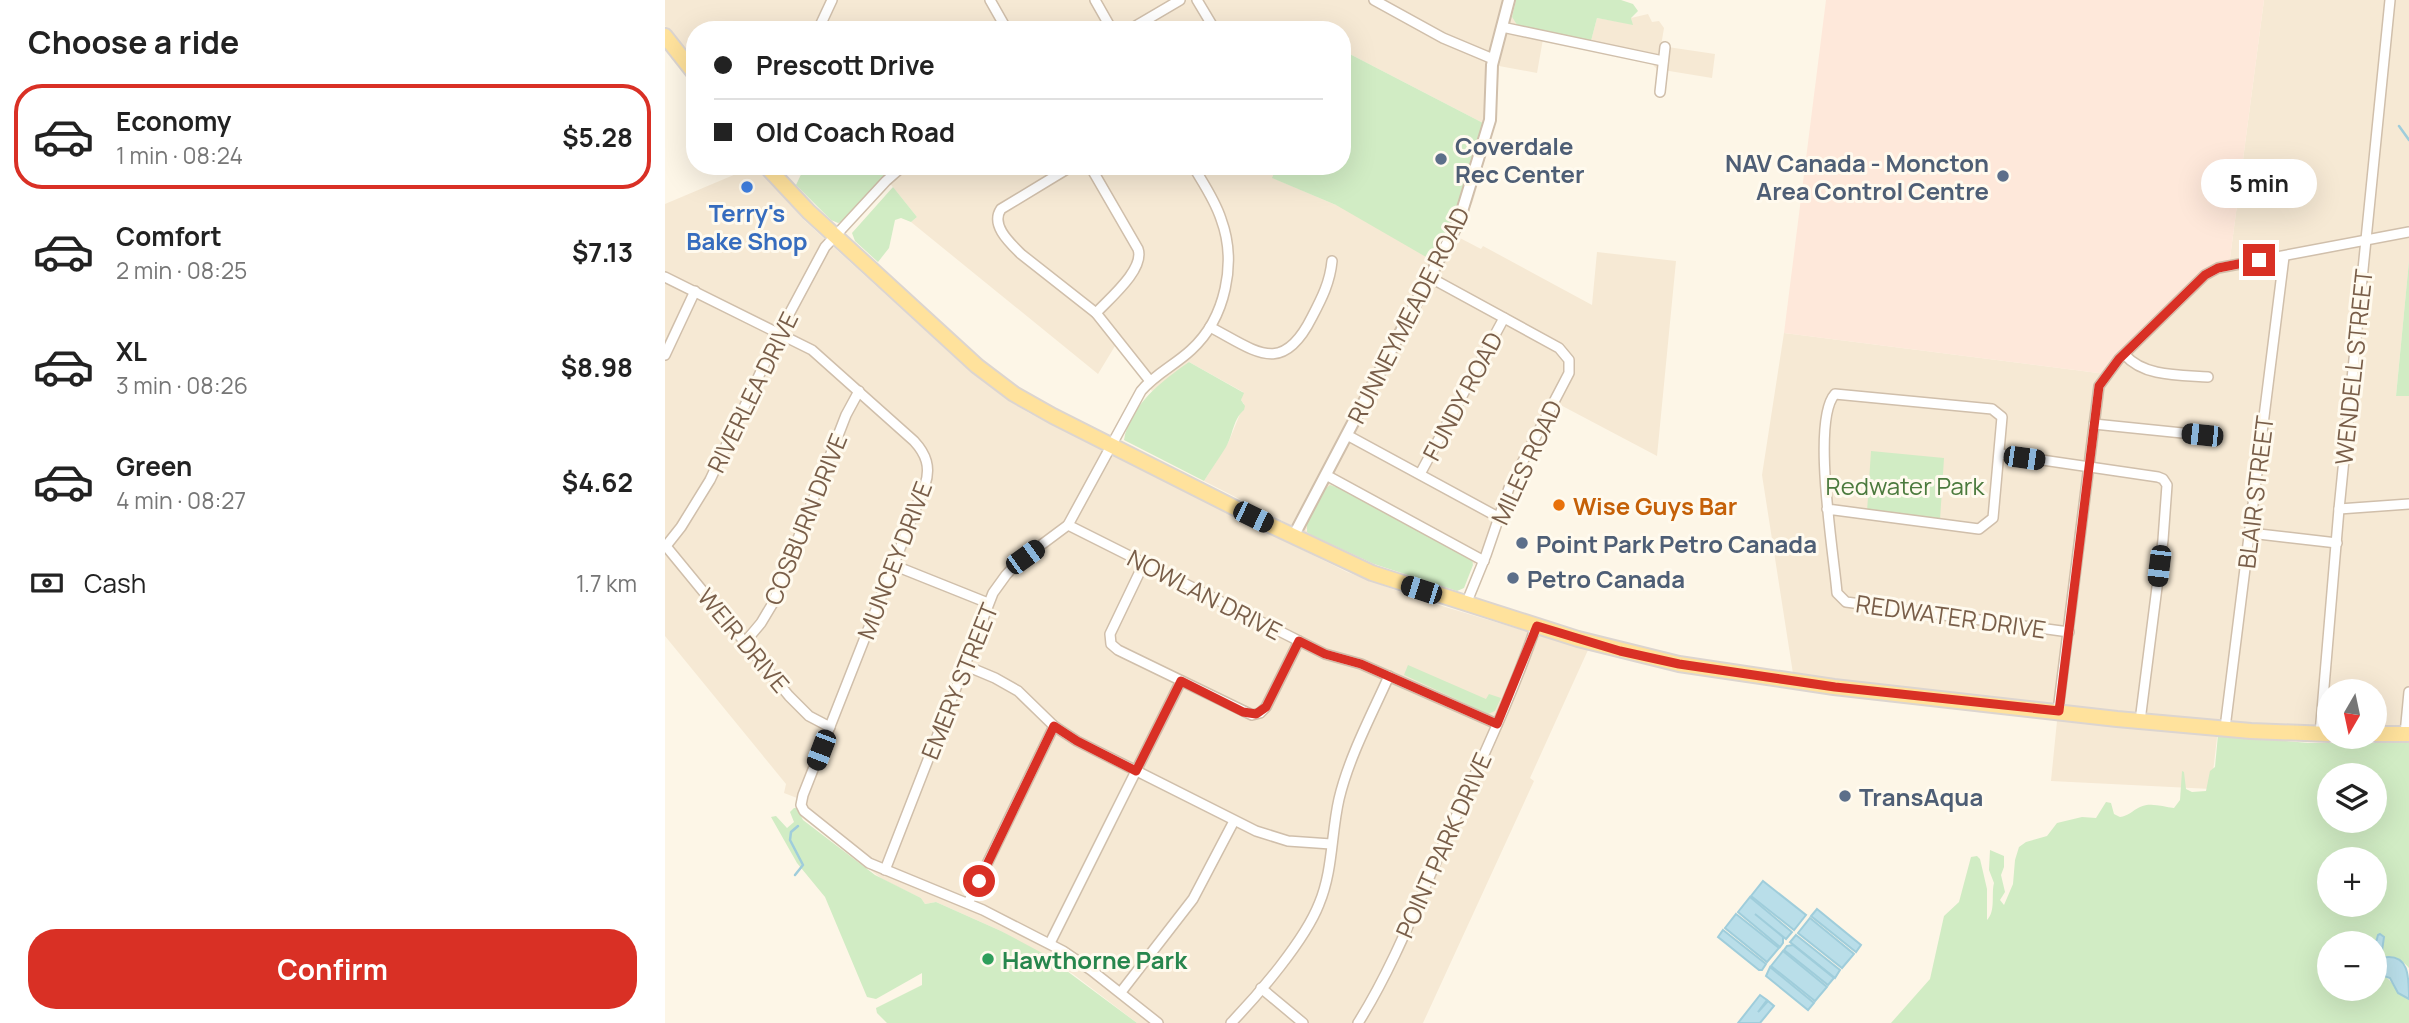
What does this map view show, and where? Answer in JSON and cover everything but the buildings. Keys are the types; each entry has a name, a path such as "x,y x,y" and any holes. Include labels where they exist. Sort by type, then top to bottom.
{"main road":[{"path":"667,44 686,64"},
{"path":"774,175 809,212 1001,385 1053,416 1293,537 1372,573 1620,651 1679,664 1835,687 2140,721 2317,734"},
{"path":"2387,734 2407,734"}],"street":[{"path":"822,21 832,0"},
{"path":"990,0 1002,21"},
{"path":"1094,0 1107,21"},
{"path":"1144,21 1179,0"},
{"path":"1197,0 1210,21"},
{"path":"1374,0 1443,38 1493,59"},
{"name":"RUNNEYMEADE ROAD","path":"1293,537 1459,221 1490,120 1493,59 1509,0"},
{"name":"WENDELL STREET","path":"2328,679 2339,509 2390,0"},
{"path":"1502,27 1663,61"},
{"path":"1660,92 1665,47"},
{"name":"RIVERLEA DRIVE","path":"665,545 681,527 710,480 779,332 823,251 894,175"},
{"path":"1057,175 1005,206 997,215 996,222 1016,249 1096,313 1150,381"},
{"path":"1095,175 1138,248 1140,257 1135,270 1096,313"},
{"name":"EMERY STREET","path":"885,870 988,603 1017,563 1068,525 1132,404 1150,381 1191,350 1210,327 1224,292 1228,252 1220,214 1198,175"},
{"path":"2059,711 2099,386 2119,359 2205,275 2218,268 2409,232"},
{"name":"BLAIR STREET","path":"2225,728 2284,257"},
{"path":"1210,327 1260,352 1287,350 1303,335 1327,288 1332,261"},
{"name":"MUNCEY DRIVE","path":"665,277 779,332 819,355 914,440 927,461 927,479 801,805 808,817 864,859 885,870"},
{"path":"1431,278 1504,318"},
{"path":"665,355 695,291"},
{"name":"MILES ROAD","path":"1466,604 1509,488 1570,368 1569,360 1559,348 1504,318"},
{"name":"FUNDY ROAD","path":"1420,474 1504,318"},
{"path":"2126,355 2130,360 2156,373 2208,377"},
{"name":"COSBURN DRIVE","path":"745,642 761,623 772,603 846,415 859,391"},
{"name":"REDWATER DRIVE","path":"1827,509 1979,529 1993,518 2000,454 2002,417 1992,409 1835,394 1829,400 1825,434 1827,509 1837,593 1846,602 2069,632"},
{"path":"2094,424 2202,435"},
{"path":"1347,435 1498,517"},
{"path":"2000,454 2158,477 2167,485 2140,721"},
{"path":"1326,475 1484,561"},
{"path":"2339,509 2409,504"},
{"name":"NOWLAN DRIVE","path":"1068,525 1325,654 1361,664 1497,724"},
{"path":"2250,533 2337,543"},
{"name":"WEIR DRIVE","path":"665,545 796,703 815,720 830,727"},
{"path":"1144,563 1110,632 1110,640 1118,650 1243,712 1256,714 1266,707 1299,641"},
{"path":"893,565 988,603"},
{"name":"POINT PARK DRIVE","path":"1358,1023 1411,918 1497,724 1537,626"},
{"path":"964,666 995,678 1018,691 1054,726 1077,741 1234,821 1288,841 1331,844"},
{"path":"1231,1023 1301,938 1318,907 1328,876 1335,816 1346,775 1389,676"},
{"path":"1050,943 1181,681"},
{"path":"2407,734 2409,692"},
{"path":"968,903 1054,726"},
{"path":"1121,992 1193,899 1234,821"},
{"path":"885,870 968,903 1050,943 1121,992 1159,1023"},
{"path":"1261,988 1303,1023"}],"shaded area":[{"path":"665,0 1516,0 1512,17 1517,25 1591,41 1597,18 1632,24 1631,18 1648,14 1652,22 1659,21 1664,28 1661,46 1715,54 1712,78 1657,69 1651,63 1543,39 1537,73 1499,66 1495,124 1473,201 1458,237 1481,249 1483,246 1592,305 1597,252 1676,261 1657,456 1551,400 1500,494 1486,544 1473,567 1474,564 1350,491 1333,485 1306,530 1310,535 1204,481 1229,441 1244,404 1241,400 1243,392 1189,362 1152,391 1115,346 1098,374 911,222 917,217 884,176 1274,175 1273,178 1336,205 1452,222 1483,123 1351,55 1351,21 686,21 686,53 665,26"},
{"path":"1826,0 2264,0 2229,266 2218,268 2106,374 1784,333"},
{"path":"2264,0 2409,0 2409,261 2396,396 2409,396 2409,728 2387,729 2387,679 2317,679 2317,727 2219,721 2211,789 2051,781 2058,711 1794,680 1762,475 1784,333 2106,374 2195,285 2229,266"},
{"path":"734,175 763,175 805,221 962,364 1029,413 1347,572 1419,599 1588,650 1530,778 1534,781 1423,1023 1137,1023 1073,974 1001,931 936,902 925,904 921,898 882,879 800,816 797,798 784,793 786,784 665,636 665,204"}],"green space":[{"path":"1516,0 1621,0 1633,4 1638,11 1631,18 1633,25 1597,18 1591,41 1517,25 1512,17"},
{"path":"1351,55 1483,123 1459,205 1433,261 1336,205 1272,178 1273,175 1351,175"},
{"path":"801,175 886,175 844,221 838,223 831,220 796,185"},
{"path":"893,187 917,217 911,222 901,218 895,220 889,248 878,262 855,241 852,233"},
{"path":"2409,261 2409,396 2396,396"},
{"path":"1189,362 1244,393 1241,400 1245,406 1244,410 1226,447 1204,481 1124,440 1127,427 1140,405 1168,377"},
{"name":"Redwater Park","path":"1871,451 1944,458 1940,520 1867,512"},
{"path":"1330,485 1350,491 1472,558 1473,565 1464,588 1457,591 1374,564 1307,532 1307,523 1325,489"},
{"path":"1408,665 1486,699 1489,694 1501,698 1495,711 1488,714 1404,675"},
{"path":"2218,735 2317,743 2317,749 2387,749 2387,743 2409,743 2409,968 2397,959 2387,957 2387,931 2317,931 2317,1001 2387,1001 2387,978 2399,993 2409,999 2409,1023 1891,1023 1930,979 1944,916 1959,902 1971,857 1977,856 1980,859 1987,889 1987,920 1992,907 1994,883 1989,870 1990,850 2004,856 2001,875 2005,892 2000,900 2004,905 2013,884 2019,847 2026,842 2047,836 2057,823 2082,817 2096,818 2106,802 2111,803 2114,814 2120,817 2144,806 2174,808 2180,800 2182,771 2186,789 2192,792 2206,791 2210,771 2215,767"},
{"path":"797,808 803,820 875,875 921,898 925,904 936,902 1044,954 1137,1023 887,1023 877,1013 876,1008 922,985 922,973 876,999 867,997 825,897 797,863 771,817 776,816 787,828 794,822 790,812"}],"water":[{"path":"1763,881 1806,915 1794,930 1751,896"},
{"path":"1750,897 1792,932 1786,939 1755,914 1783,937 1780,947 1738,912"},
{"path":"1817,909 1861,945 1856,952 1811,916"},
{"path":"1736,914 1779,948 1767,962 1725,928"},
{"path":"1810,918 1854,954 1842,968 1798,933"},
{"path":"1723,930 1766,964 1762,970 1718,937"},
{"path":"1796,935 1840,970 1835,978 1790,942"},
{"path":"1793,945 1834,978 1828,985 1784,950"},
{"path":"1783,951 1827,987 1815,1001 1771,966"},
{"path":"2387,957 2390,957 2402,962 2408,974 2409,999 2398,993 2387,977"},
{"path":"1770,967 1814,1003 1808,1010 1766,976"},
{"path":"1760,995 1767,1000 1758,1012 1768,1001 1774,1006 1760,1023 1738,1023"}],"waterway":[{"path":"2399,126 2409,140"},
{"path":"795,875 803,865 790,840 791,832 798,826"}],"place":[{"name":"Coverdale Rec Center","path":"1441,159"},
{"name":"NAV Canada - Moncton Area Control Centre","path":"2003,176"},
{"name":"Terry's Bake Shop","path":"747,187"},
{"name":"Wise Guys Bar","path":"1559,505"},
{"name":"Point Park Petro Canada","path":"1522,543"},
{"name":"Petro Canada","path":"1513,578"},
{"name":"TransAqua","path":"1845,796"},
{"name":"Hawthorne Park","path":"988,959"}],"route":[{"path":"979,881 1054,726 1136,771 1181,681 1243,712 1256,714 1266,707 1299,641 1325,654 1361,664 1497,724 1537,626 1620,651 1679,664 1835,687 2059,711 2099,386 2119,359 2205,275 2218,268 2259,260"}]}
